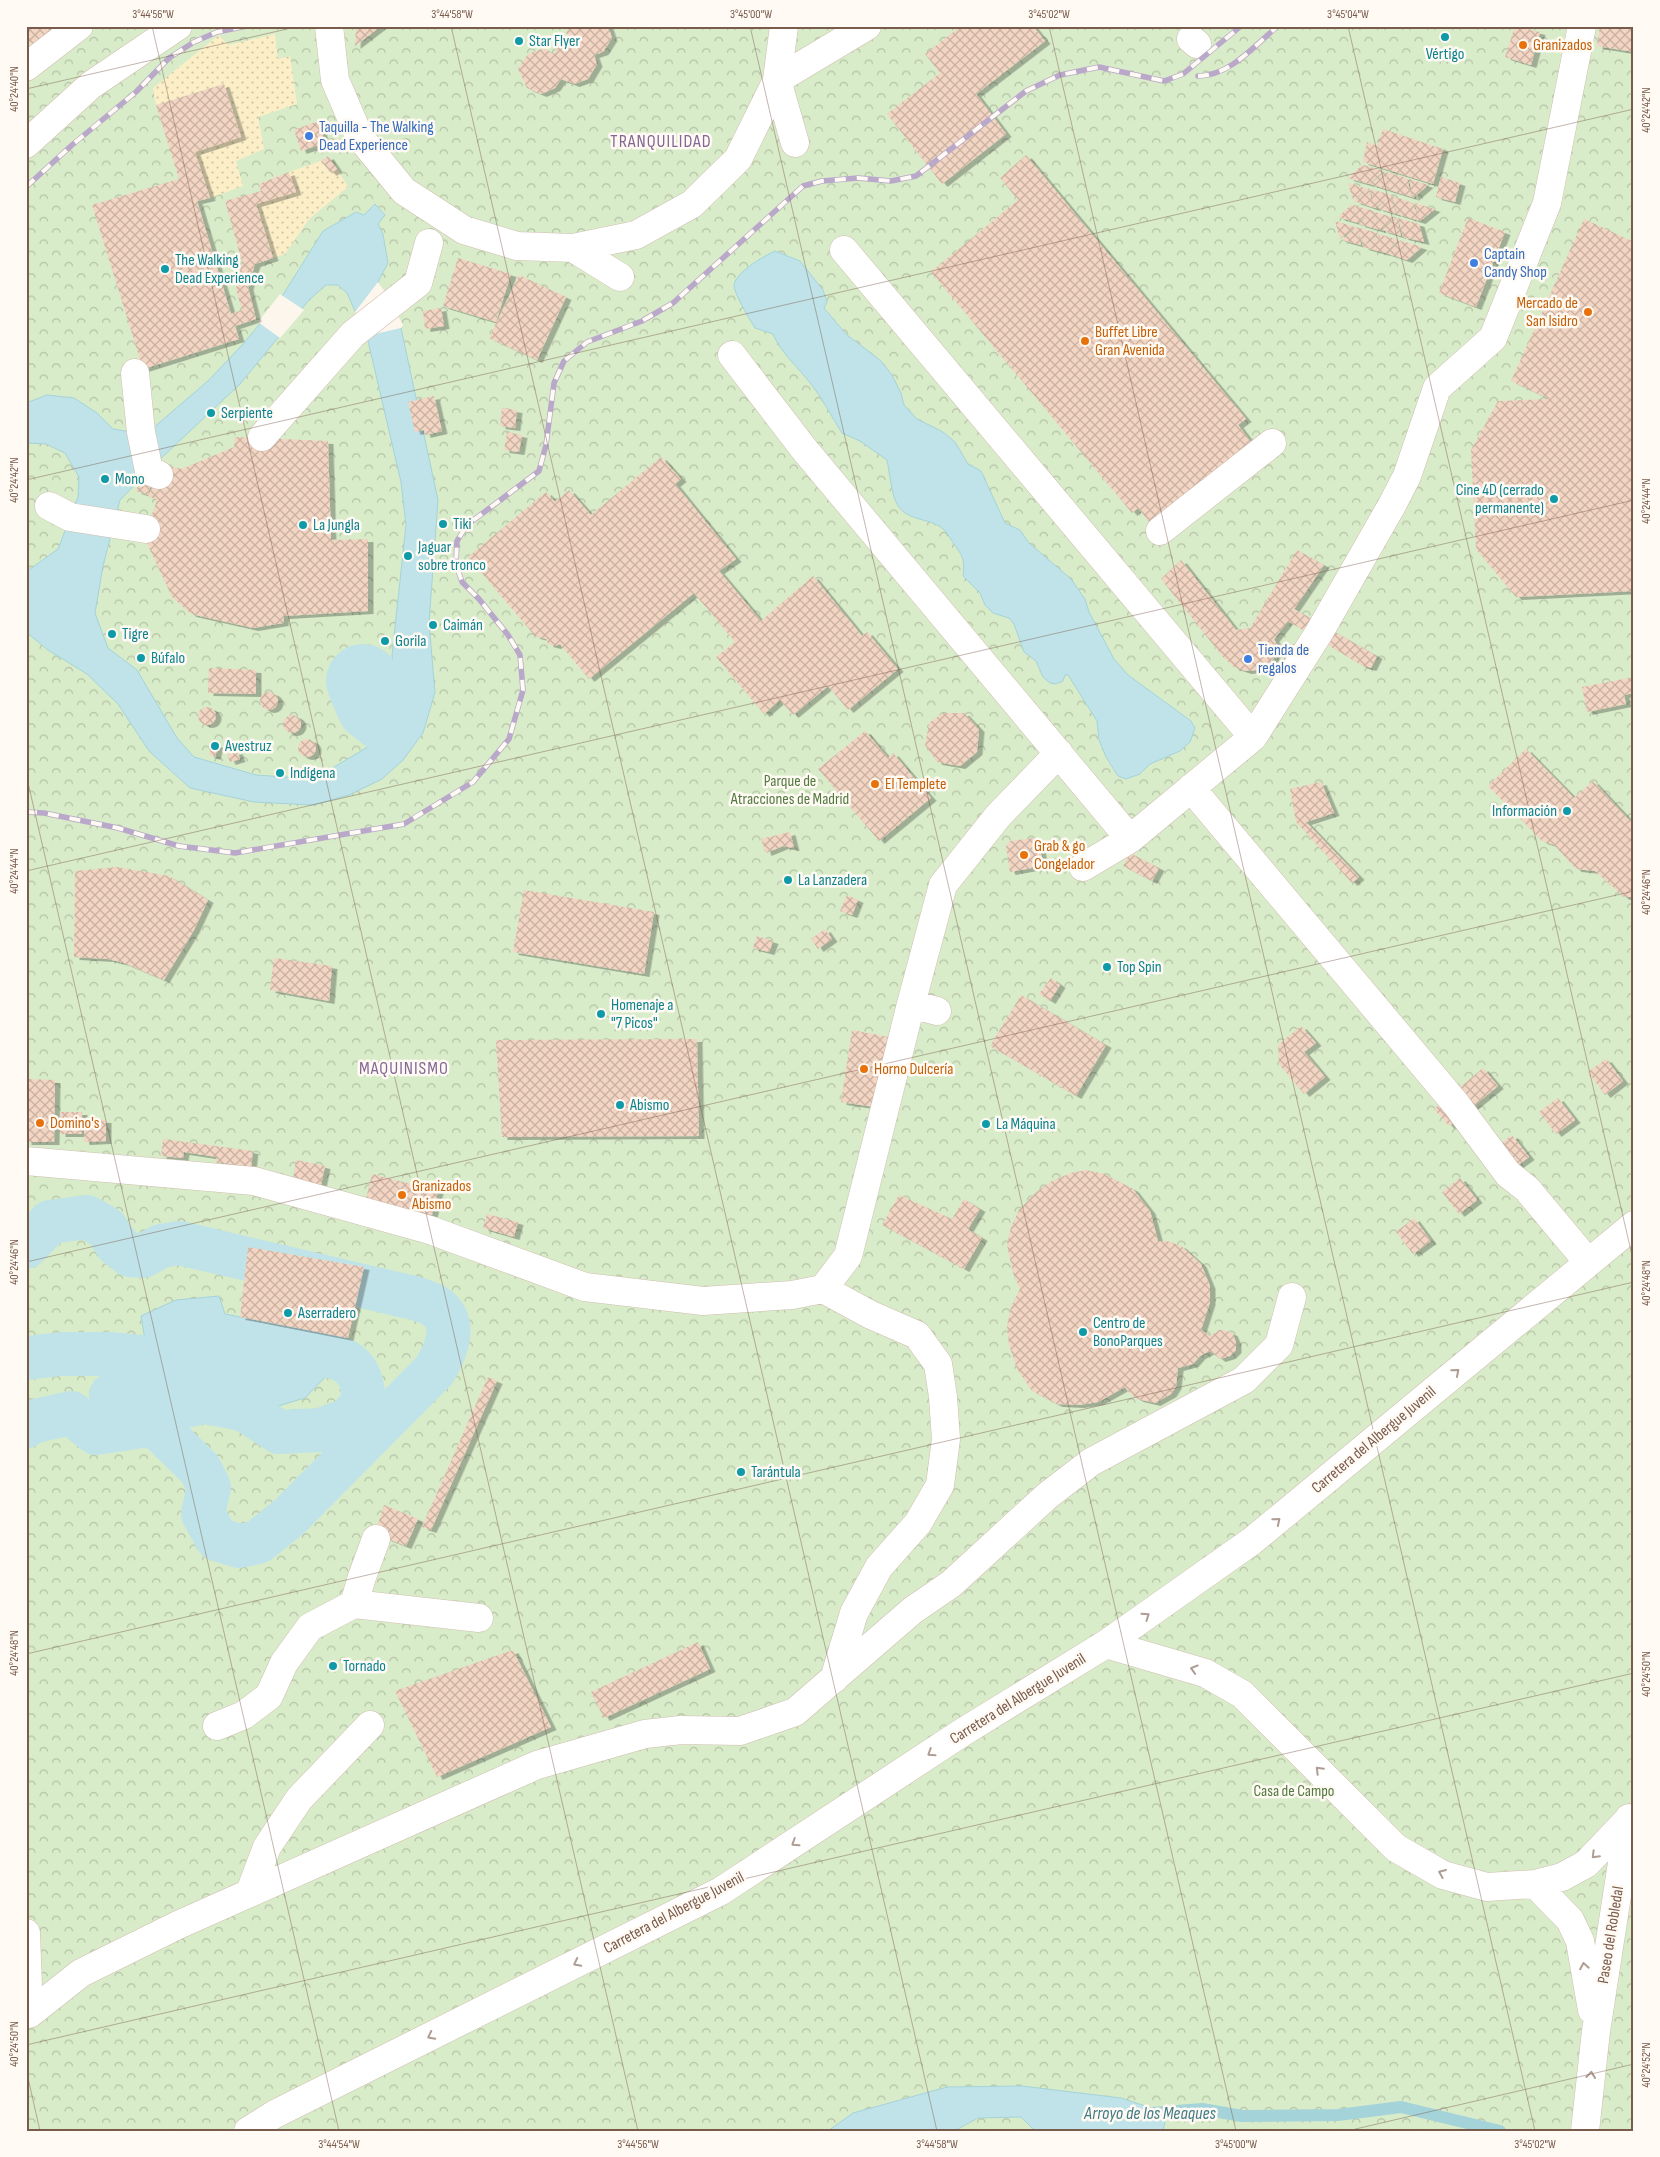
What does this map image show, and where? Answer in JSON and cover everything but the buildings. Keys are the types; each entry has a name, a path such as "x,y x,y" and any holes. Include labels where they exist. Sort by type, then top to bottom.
{"street":[{"path":"26,67 79,26"},
{"path":"26,144 91,85 178,26"},
{"path":"329,26 335,80 359,136 404,191 464,230 517,246 573,248 636,235 692,204 738,158 777,80 784,26"},
{"path":"777,80 867,26"},
{"path":"1082,867 1130,839 1253,737 1320,631 1407,476 1437,388 1493,338 1547,203 1582,26"},
{"path":"777,80 795,143"},
{"path":"262,437 353,334 418,283 430,242"},
{"path":"573,248 620,277"},
{"path":"844,250 1253,737"},
{"path":"732,355 794,437 1130,839"},
{"path":"139,373 145,431 153,466"},
{"path":"1160,531 1272,443"},
{"path":"60,511 114,524 146,529"},
{"path":"823,1289 848,1256 943,885 998,816 1059,753"},
{"path":"1191,788 1456,1104 1508,1174 1526,1189 1588,1262"},
{"path":"911,1004 937,1012"},
{"path":"26,1161 254,1181 430,1230 585,1287 703,1301 792,1295 823,1289 871,1315 917,1335 938,1364 943,1396 946,1440 940,1484 918,1523 879,1567 854,1613 834,1679"},
{"name":"Carretera del Albergue Juvenil","path":"248,2131 274,2114 721,1891 963,1732 1106,1644 1252,1541 1634,1225"},
{"path":"28,2021 81,1973 178,1924 537,1765 645,1734 681,1730 740,1731 795,1712 914,1610 951,1584 1047,1496 1091,1462 1244,1380 1278,1345 1292,1297"},
{"path":"354,1604 376,1539"},
{"path":"217,1726 244,1715 270,1696 284,1663 310,1627 354,1604 479,1618"},
{"path":"1106,1644 1205,1673 1242,1694 1396,1848 1443,1875 1487,1887 1535,1884 1562,1877 1586,1864 1631,1815"},
{"path":"250,1892 267,1847 299,1799 370,1725"},
{"name":"Paseo del Robledal","path":"1586,2125 1596,2031 1631,1815"},
{"name":"Paseo del Robledal","path":"1535,1884 1570,1920 1580,1941 1596,2031"},
{"path":"26,1933 28,2021"}],"green space":[{"name":"Parque de Atracciones de Madrid","path":"26,26 1634,26 1634,2131 26,2131"}],"sand":[{"path":"275,34 278,59 290,56 297,104 258,117 264,149 236,161 243,186 210,198 195,152 241,137 224,84 156,105 153,88 219,35 228,45"},
{"path":"321,161 330,173 337,169 348,187 309,219 285,254 273,258 256,204 289,172"}],"water":[{"name":"La Jungla","path":"375,204 385,215 378,224 383,234 388,263 378,282 401,328 438,500 429,623 435,692 423,733 403,760 382,779 349,795 313,805 254,802 190,788 149,751 118,704 87,674 48,650 26,632 26,572 58,549 78,497 79,477 65,453 46,444 26,443 26,403 47,395 74,398 97,413 113,429 138,433 152,429 209,380 243,344 279,301 323,231 356,212 364,215","holes":["326,285 338,285 347,293 368,341 401,482 406,525 392,655 396,689 393,706 366,748 314,779 256,775 194,757 177,738 137,670 108,648 95,613 103,566 120,500 156,463 240,384 309,300"]},
{"path":"775,251 800,261 823,290 827,302 824,308 846,334 881,361 892,375 901,393 904,405 917,419 943,432 955,442 968,464 981,471 1005,523 1020,530 1029,543 1071,579 1085,599 1089,612 1114,659 1128,675 1191,721 1195,728 1190,742 1180,751 1150,764 1140,774 1126,779 1118,776 1106,757 1099,740 1097,721 1068,675 1065,675 1063,681 1056,684 1050,683 1043,677 1036,661 1024,652 1014,624 1009,618 993,613 985,605 980,593 963,576 963,558 946,532 939,526 915,518 900,508 893,494 887,460 860,441 842,433 815,390 785,354 773,334 755,328 740,301 734,286 735,281 750,266"},
{"path":"219,1296 225,1314 323,1333 339,1345 331,1371 305,1398 278,1406 242,1392 199,1387 175,1392 153,1387 141,1316 176,1300"},
{"path":"1022,2086 1121,2098 1167,2113 1163,2131 1035,2131 1021,2117 978,2118 954,2131 828,2131 853,2113 947,2087"}],"pier":[{"path":"378,282 403,325 401,328 366,336 355,312"},
{"path":"280,294 304,310 280,338 258,322"}],"waterway":[{"path":"363,681 373,705 387,716"},
{"name":"Aserradero","path":"26,1247 50,1222 87,1217 106,1228 117,1245 130,1255 143,1256 161,1246 179,1243 414,1298 431,1304 441,1311 448,1327 446,1346 434,1371 289,1517 258,1542 239,1546 217,1539 203,1514 209,1487 200,1469 157,1427 141,1426 96,1433 71,1413 31,1422 26,1426"},
{"name":"Aserradero","path":"26,1358 61,1354 110,1354 150,1358 207,1357"},
{"name":"Aserradero","path":"111,1395 140,1391 155,1396 167,1405 185,1406 202,1402 245,1410 279,1432 321,1430 348,1420 364,1402 360,1379 354,1369 346,1362 336,1357 324,1355 277,1356"},
{"name":"Arroyo de los Meaques","path":"1152,2113 1202,2109 1242,2116 1338,2115 1401,2107 1500,2131"}],"railway":[{"path":"26,187 72,145 136,92 169,58 194,42 217,32 247,26"},
{"path":"26,812 44,813 118,828 179,846 235,853 404,824 473,782 509,739 523,690 520,655 508,635 479,599 462,582 456,564 457,541 467,525 539,471 546,445 554,383 564,361 587,342 642,321 673,303 803,186 822,181 858,178 891,181 916,176 1026,91 1060,75 1099,67 1164,81 1183,74 1241,26"},
{"path":"1198,76 1210,75 1231,65 1278,26"}],"place":[{"name":"Vértigo","path":"1445,37"},
{"name":"Star Flyer","path":"519,41"},
{"name":"Granizados","path":"1523,45"},
{"name":"Taquilla - The Walking Dead Experience","path":"309,136"},
{"name":"Captain Candy Shop","path":"1474,263"},
{"name":"The Walking Dead Experience","path":"165,269"},
{"name":"Mercado de San Isidro","path":"1588,312"},
{"name":"Buffet Libre Gran Avenida","path":"1085,341"},
{"name":"Serpiente","path":"211,413"},
{"name":"Mono","path":"105,479"},
{"name":"Cine 4D (cerrado permanente)","path":"1554,499"},
{"name":"Tiki","path":"443,524"},
{"name":"La Jungla","path":"303,525"},
{"name":"Jaguar sobre tronco","path":"408,556"},
{"name":"Caimán","path":"433,625"},
{"name":"Tigre","path":"112,634"},
{"name":"Gorila","path":"385,641"},
{"name":"Búfalo","path":"141,658"},
{"name":"Tienda de regalos","path":"1248,659"},
{"name":"Avestruz","path":"215,746"},
{"name":"Indígena","path":"280,773"},
{"name":"El Templete","path":"875,784"},
{"name":"Información","path":"1567,811"},
{"name":"Grab & go Congelador","path":"1024,855"},
{"name":"La Lanzadera","path":"788,880"},
{"name":"Top Spin","path":"1107,967"},
{"name":"Homenaje a \"7 Picos\"","path":"601,1014"},
{"name":"Horno Dulcería","path":"864,1069"},
{"name":"Abismo","path":"620,1105"},
{"name":"Domino's","path":"40,1123"},
{"name":"La Máquina","path":"986,1124"},
{"name":"Granizados Abismo","path":"402,1195"},
{"name":"Aserradero","path":"288,1313"},
{"name":"Centro de BonoParques","path":"1083,1332"},
{"name":"Tarántula","path":"741,1472"},
{"name":"Tornado","path":"333,1666"}],"district":[{"name":"TRANQUILIDAD","path":"661,141"},
{"name":"MAQUINISMO","path":"404,1068"}],"park label":[{"name":"Casa de Campo","path":"1294,1791"}]}
